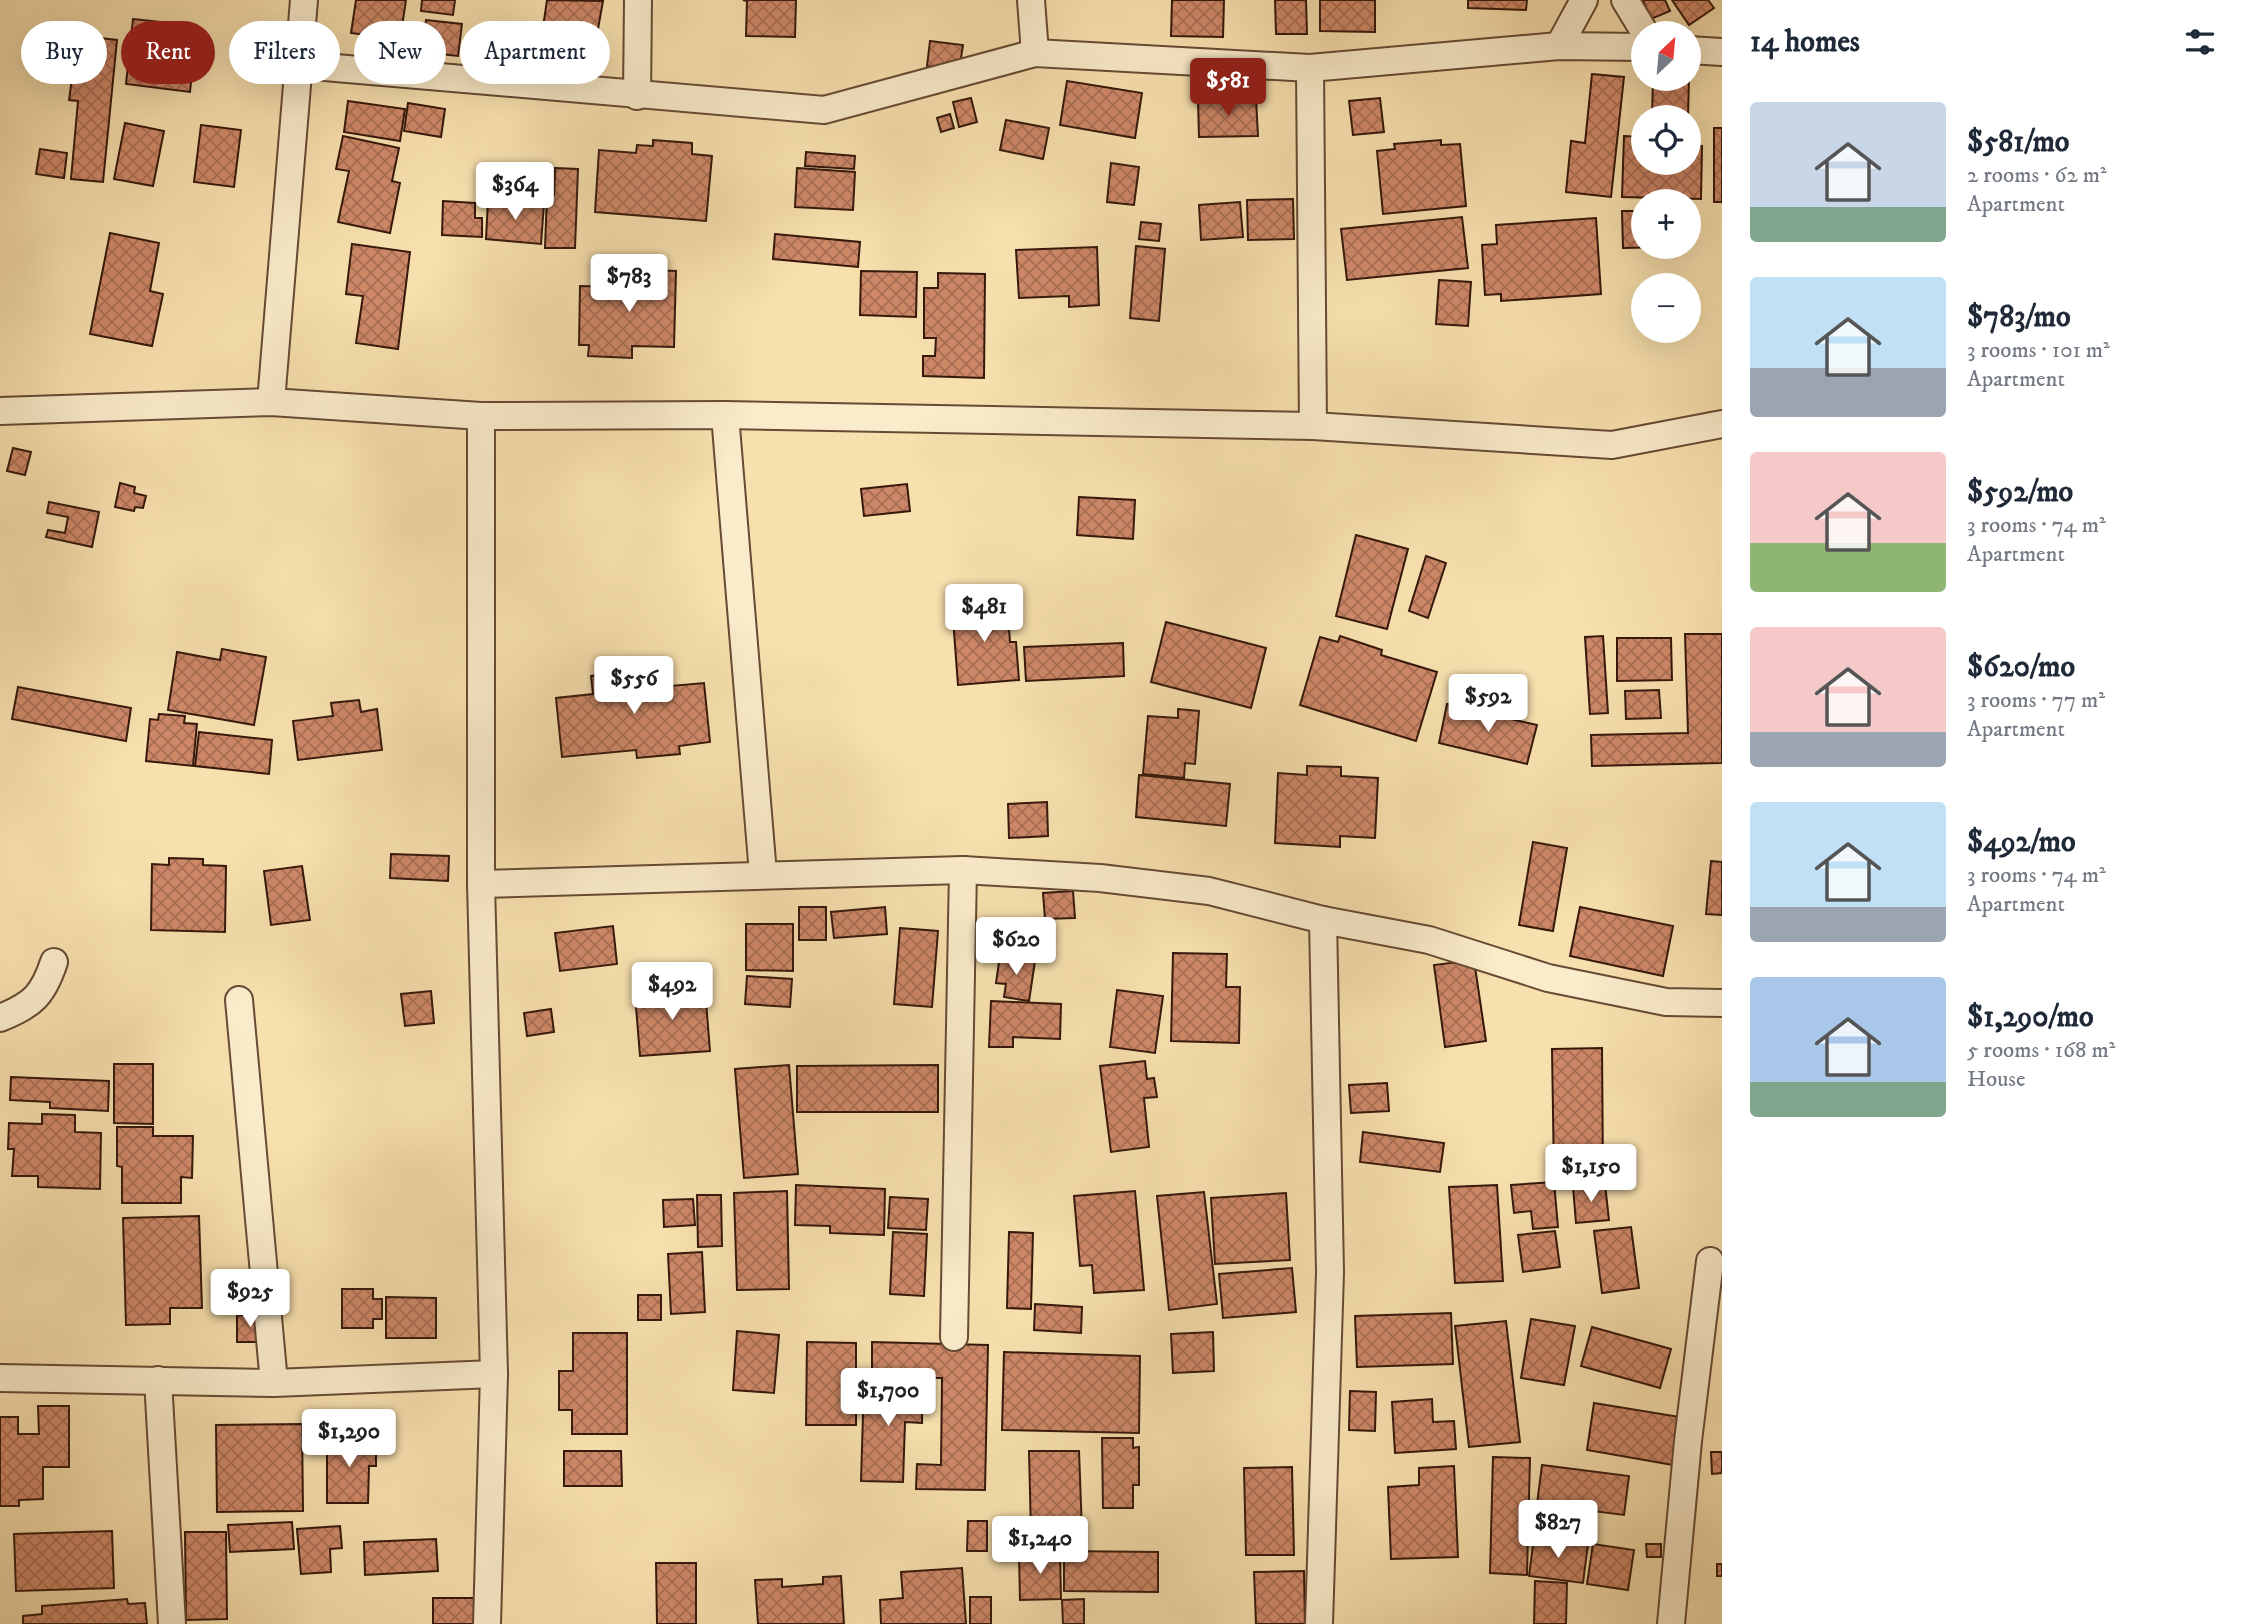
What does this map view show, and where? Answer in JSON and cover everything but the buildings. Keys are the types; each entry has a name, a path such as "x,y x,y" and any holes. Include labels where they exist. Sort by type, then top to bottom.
{"street":[{"path":"303,21 304,0"},
{"path":"637,96 638,0"},
{"path":"1031,0 1035,53"},
{"path":"1559,46 1584,0"},
{"path":"1625,0 1638,21"},
{"path":"340,69 824,110 1035,53 1310,68 1559,46 1631,47"},
{"path":"1701,51 1722,52"},
{"path":"1310,68 1313,426"},
{"path":"271,402 299,84"},
{"path":"0,411 271,402 481,416 725,415 1313,426 1612,445 1722,424"},
{"path":"725,415 763,874"},
{"path":"481,416 481,884 494,1374 487,1624"},
{"path":"481,884 963,870 1100,878 1209,891 1323,920 1429,940 1548,978 1666,1002 1722,1003"},
{"path":"954,1337 963,870"},
{"path":"1319,1624 1330,1272 1323,920"},
{"path":"0,1018 22,1010 45,989 54,962"},
{"path":"239,1000 274,1383"},
{"path":"1671,1624 1688,1441 1710,1261"},
{"path":"0,1378 274,1383 494,1374"},
{"path":"158,1380 172,1624"}]}
